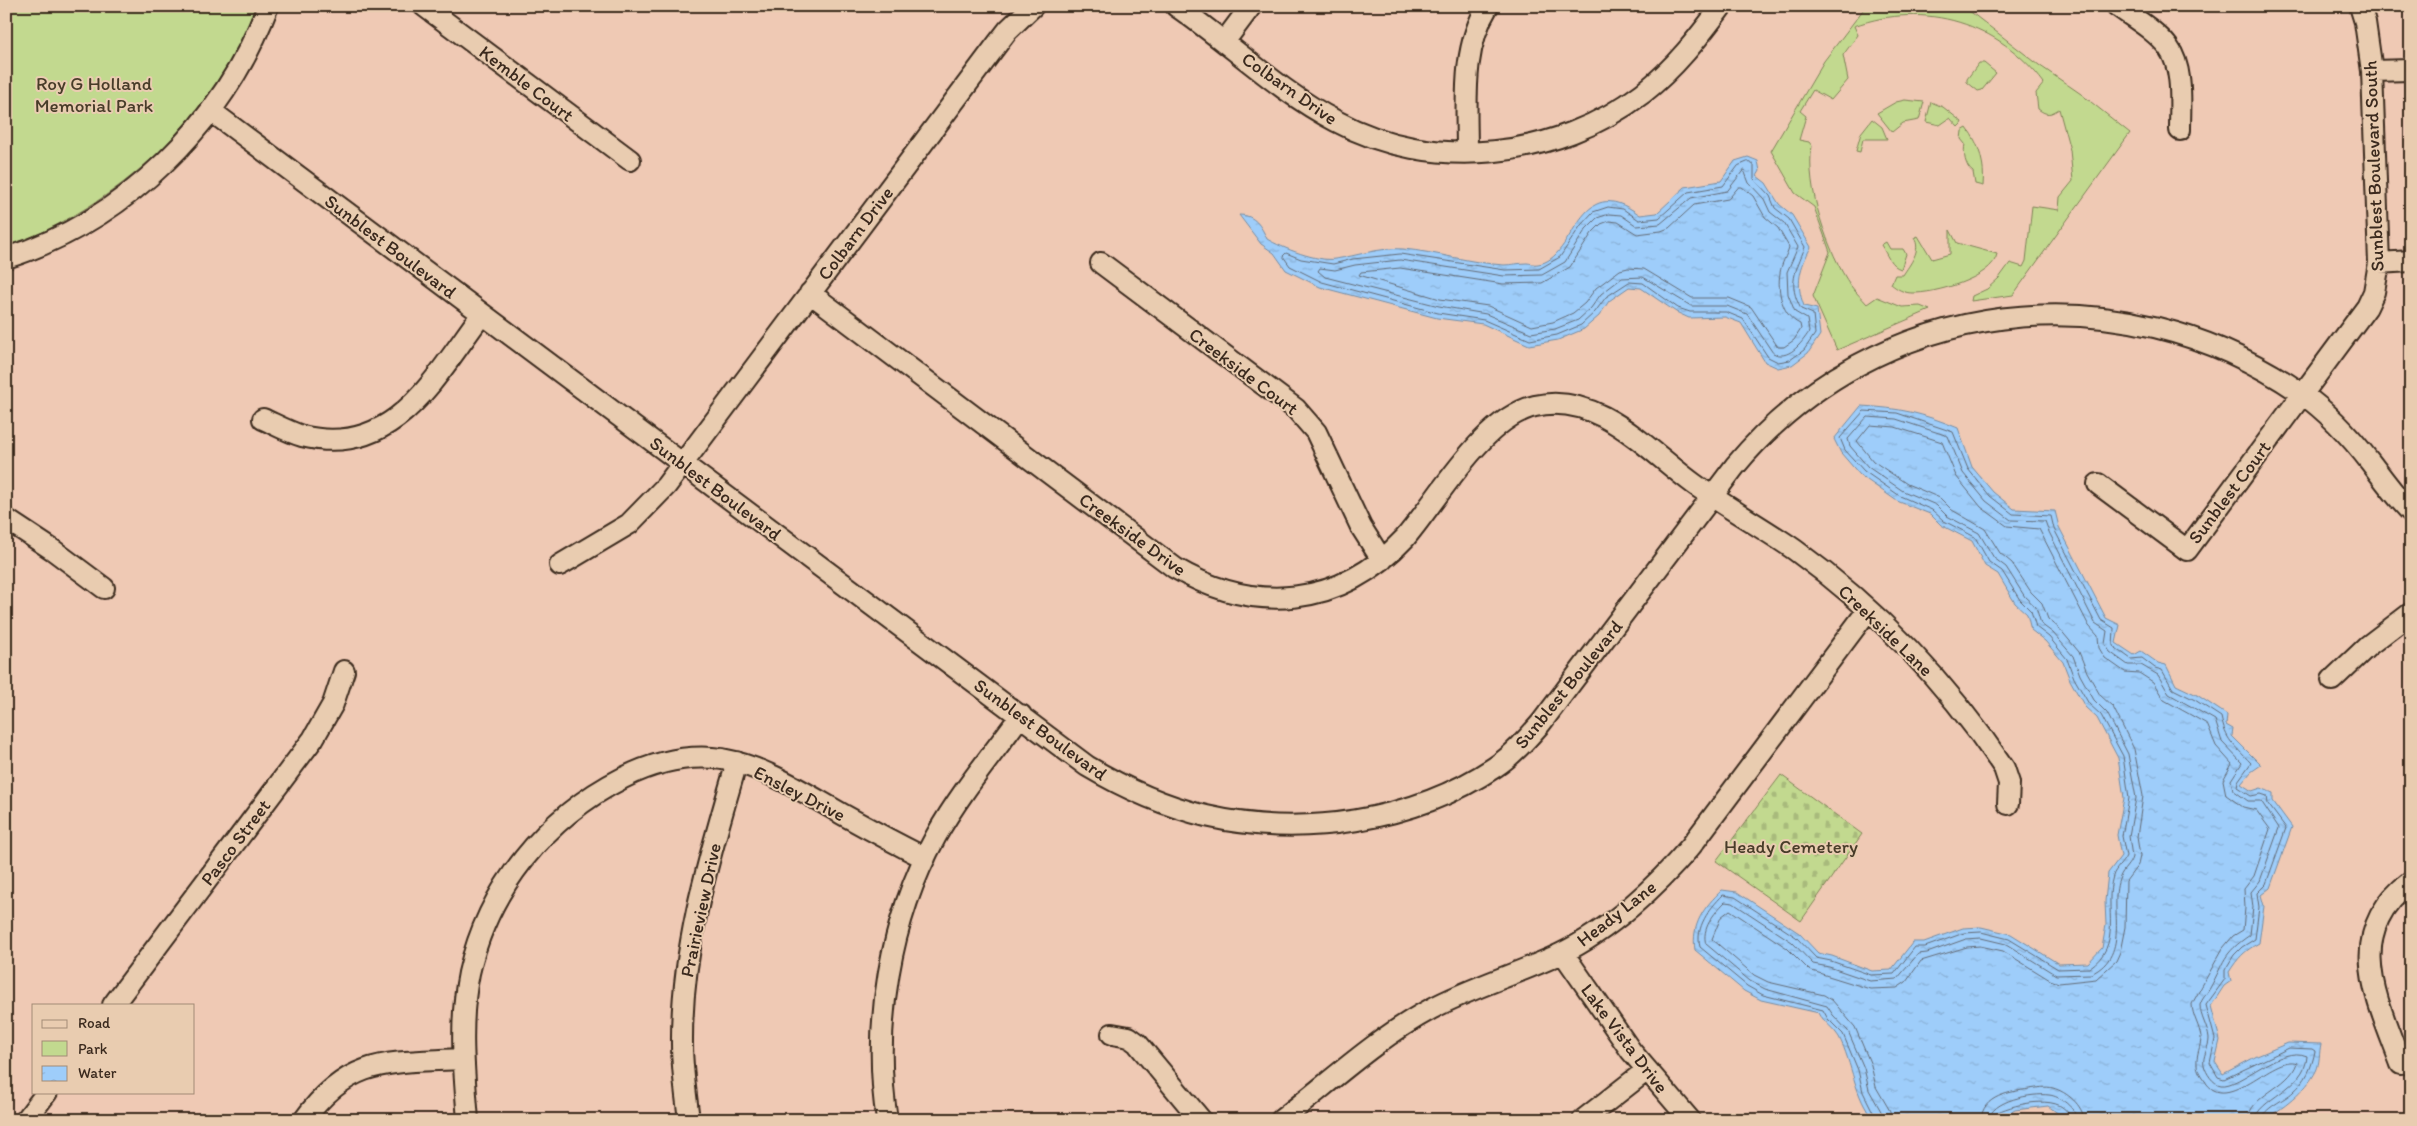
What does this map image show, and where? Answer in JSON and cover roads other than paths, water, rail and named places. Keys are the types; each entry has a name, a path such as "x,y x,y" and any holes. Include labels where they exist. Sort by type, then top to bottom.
{"street":[{"path":"6,258 64,234 104,211 166,162 210,111 248,52 268,6"},
{"name":"Kemble Court","path":"424,6 630,160"},
{"name":"Colbarn Drive","path":"560,565 629,524 654,500 683,464 1008,30 1034,6"},
{"name":"Colbarn Drive","path":"1176,6 1294,94 1337,122 1398,144 1426,150 1467,152 1514,149 1536,144 1583,128 1605,118 1638,96 1672,68 1722,6"},
{"path":"1224,42 1251,6"},
{"path":"1467,152 1469,61 1476,31 1488,6"},
{"path":"2117,6 2160,38 2174,56 2177,65 2180,93 2180,130"},
{"name":"Sunblest Boulevard South","path":"2302,394 2367,307 2374,292 2379,263 2372,71 2365,22 2360,6"},
{"path":"2372,71 2411,70"},
{"name":"Sunblest Boulevard","path":"210,111 1087,766 1110,780 1155,800 1205,815 1250,823 1302,825 1357,820 1403,809 1444,793 1495,767 1522,745 1747,452 1770,428 1831,380 1874,356 1911,341 1956,327 1991,319 2035,315 2067,315 2108,318 2149,325 2183,335 2227,353 2302,394 2344,431 2411,512"},
{"path":"2379,263 2411,261"},
{"name":"Creekside Court","path":"1101,263 1289,403 1307,419 1316,432 1361,527 1382,560"},
{"name":"Creekside Drive","path":"810,294 1175,568 1195,579 1239,595 1270,598 1294,597 1315,593 1343,584 1382,560 1406,538 1490,431 1510,416 1543,404 1581,407 1599,414 1712,497"},
{"path":"263,419 300,436 318,439 356,438 393,422 411,408 482,314"},
{"name":"Sunblest Court","path":"2098,484 2186,550 2302,394"},
{"name":"Creekside Lane","path":"1712,497 1794,550 1868,610 1930,671 1971,721 2004,768 2009,783 2008,804"},
{"path":"6,519 53,550 104,588"},
{"name":"Heady Lane","path":"1281,1120 1388,1036 1418,1016 1467,993 1563,953 1623,913 1652,888 1679,860 1868,610"},
{"path":"2332,680 2369,645 2411,613"},
{"name":"Pasco Street","path":"113,1004 313,739 333,704 344,671"},
{"path":"887,1120 884,1091 883,1041 894,948 904,911 925,858 956,803 1021,715"},
{"name":"Ensley Drive","path":"468,1120 462,1059 467,987 483,930 510,879 527,855 550,828 599,791 642,770 692,758 737,762 782,780 871,831 925,858"},
{"name":"Prairieview Drive","path":"689,1120 682,1045 686,971 701,890 737,762"},
{"path":"2401,1064 2375,992 2370,950 2375,928 2382,910 2390,899 2411,881"},
{"name":"Lake Vista Drive","path":"1563,953 1597,1005 1647,1070 1690,1120"},
{"path":"1112,1034 1129,1038 1137,1043 1200,1120"},
{"path":"304,1120 325,1093 341,1080 357,1071 398,1063 462,1059"},
{"path":"1583,1120 1647,1070"},
{"path":"26,1120 46,1094"}],"water":[{"path":"1748,157 1758,161 1760,171 1757,176 1766,183 1779,204 1792,215 1811,247 1804,262 1799,283 1804,306 1817,309 1820,335 1808,353 1792,365 1778,368 1765,362 1741,323 1725,317 1689,318 1676,312 1641,288 1629,287 1609,301 1599,316 1584,329 1558,340 1529,345 1483,324 1437,318 1320,287 1286,270 1274,253 1261,244 1239,215 1245,215 1257,222 1267,239 1274,243 1300,254 1319,258 1335,259 1377,250 1403,249 1491,264 1537,264 1551,259 1590,209 1603,202 1619,203 1640,215 1657,213 1685,187 1721,181 1735,161"},
{"path":"1861,406 1911,412 1958,428 1972,467 1993,492 2014,509 2055,511 2059,527 2106,618 2120,625 2116,643 2134,655 2141,651 2158,663 2166,665 2176,685 2197,695 2227,715 2226,725 2233,729 2232,736 2261,765 2251,772 2241,784 2252,791 2261,788 2273,793 2273,801 2292,827 2270,888 2261,895 2264,906 2259,943 2245,952 2235,963 2229,972 2231,981 2224,986 2211,1006 2220,1040 2215,1062 2223,1074 2257,1056 2288,1043 2321,1044 2319,1061 2312,1078 2293,1099 2270,1116 2262,1120 2067,1120 2048,1106 2015,1110 1998,1120 1874,1120 1862,1101 1839,1037 1819,1013 1761,1000 1744,991 1695,950 1695,932 1700,917 1722,890 1737,892 1799,933 1818,953 1832,956 1872,971 1891,970 1913,942 1924,942 1963,928 1981,927 2011,934 2059,964 2088,963 2102,948 2106,925 2105,901 2108,873 2121,856 2117,835 2124,798 2118,758 2097,718 2085,707 2070,680 2063,662 2045,641 2031,630 2027,614 2015,603 1998,574 1985,566 1972,541 1941,525 1930,514 1897,501 1860,475 1841,453 1834,439"}],"park label":[{"name":"Roy G Holland Memorial Park","path":"94,94"},
{"name":"Heady Cemetery","path":"1791,846"}]}
